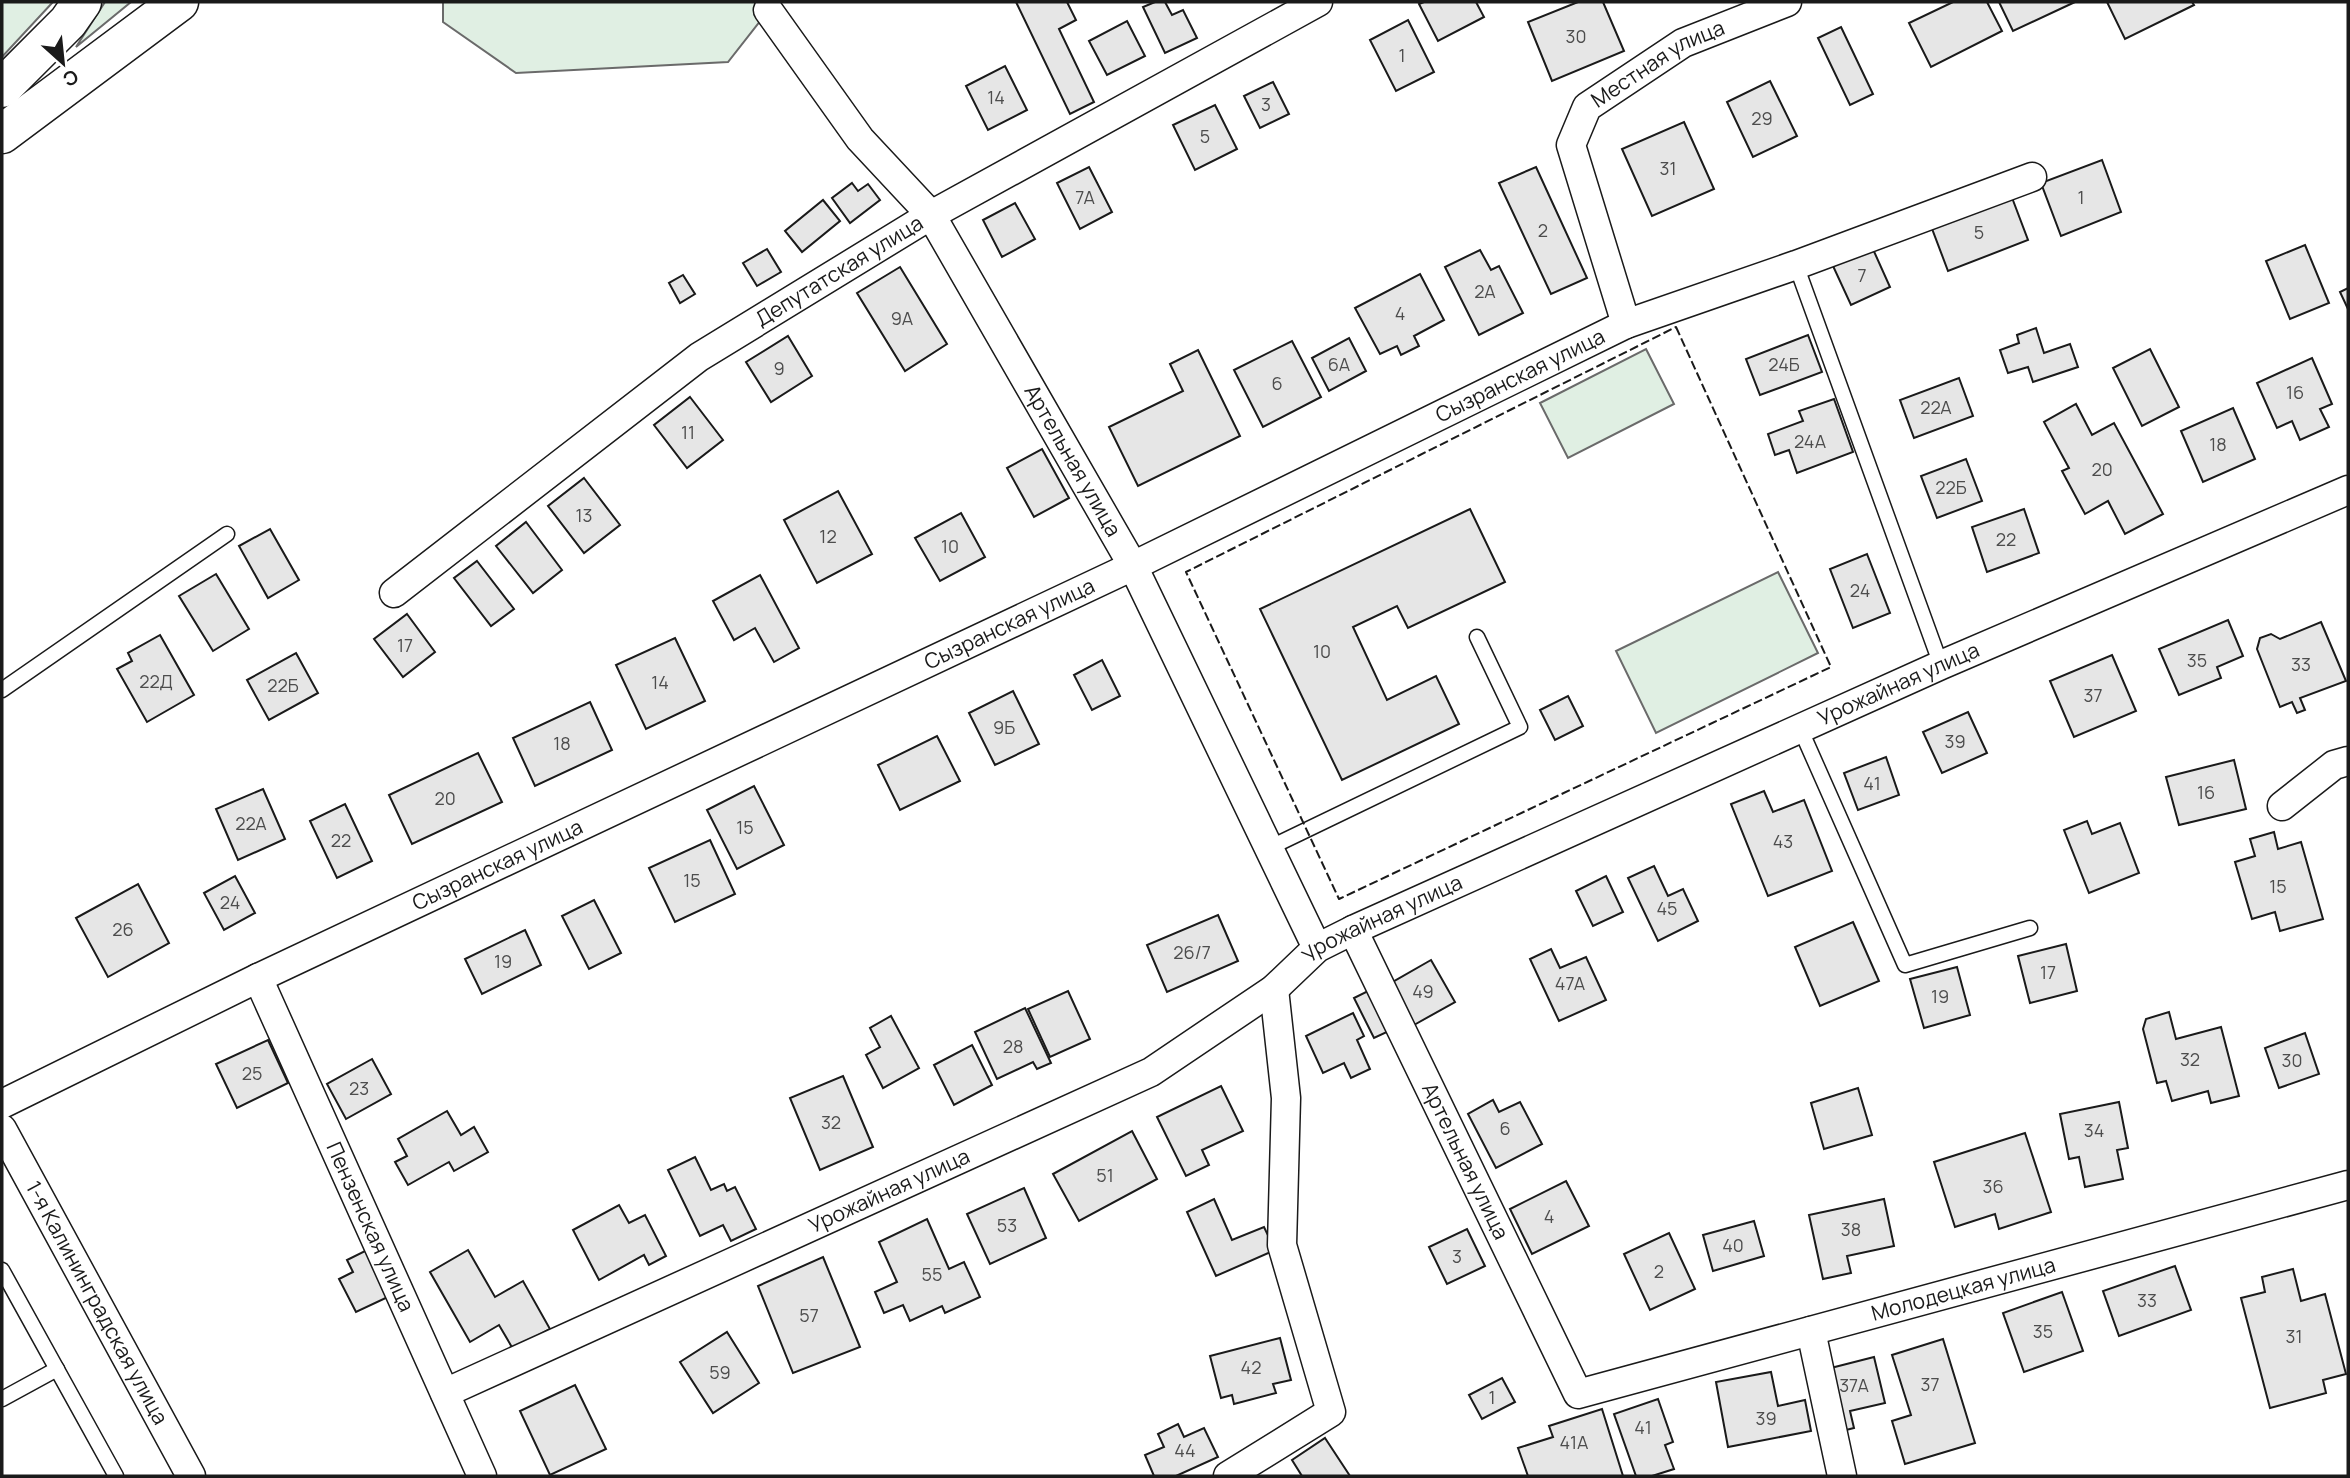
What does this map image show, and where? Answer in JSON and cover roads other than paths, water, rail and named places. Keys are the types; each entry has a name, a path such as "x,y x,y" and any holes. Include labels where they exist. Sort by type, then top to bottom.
{"main road":[{"path":"2,88 68,22 82,2"},
{"path":"2,134 179,2"}],"street":[{"name":"Депутатская улица","path":"394,593 699,357 931,215 1318,2"},
{"name":"Местная улица","path":"1626,324 1571,145 1587,107 1683,43 1787,2"},
{"name":"Артельная улица","path":"768,10 860,139 931,215 1133,566 1317,948"},
{"name":"Сызранская улица","path":"2,1104 258,978 1133,566 1626,324 1796,265 2032,177"},
{"name":"Урожайная улица","path":"445,1393 1151,1072 1274,989 1317,948 1353,930 1941,665 2348,490"},
{"path":"2282,806 2334,765 2348,761"},
{"name":"Артельная улица","path":"1353,930 1578,1394"},
{"name":"Пензенская улица","path":"258,978 482,1476"},
{"path":"1228,1476 1331,1412 1282,1245 1286,1098 1274,989"},
{"name":"1-я Калининградская улица","path":"2,1129 191,1476"},
{"name":"Молодецкая улица","path":"1578,1394 2348,1185"},
{"path":"1811,1331 1842,1476"}],"lane":[{"path":"1796,265 1941,665"},
{"path":"2,690 227,534"},
{"path":"1269,848 1520,727 1477,637"},
{"path":"1800,728 1905,965 2030,928"},
{"path":"2,1270 116,1476"},
{"path":"2,1399 57,1369"}]}
